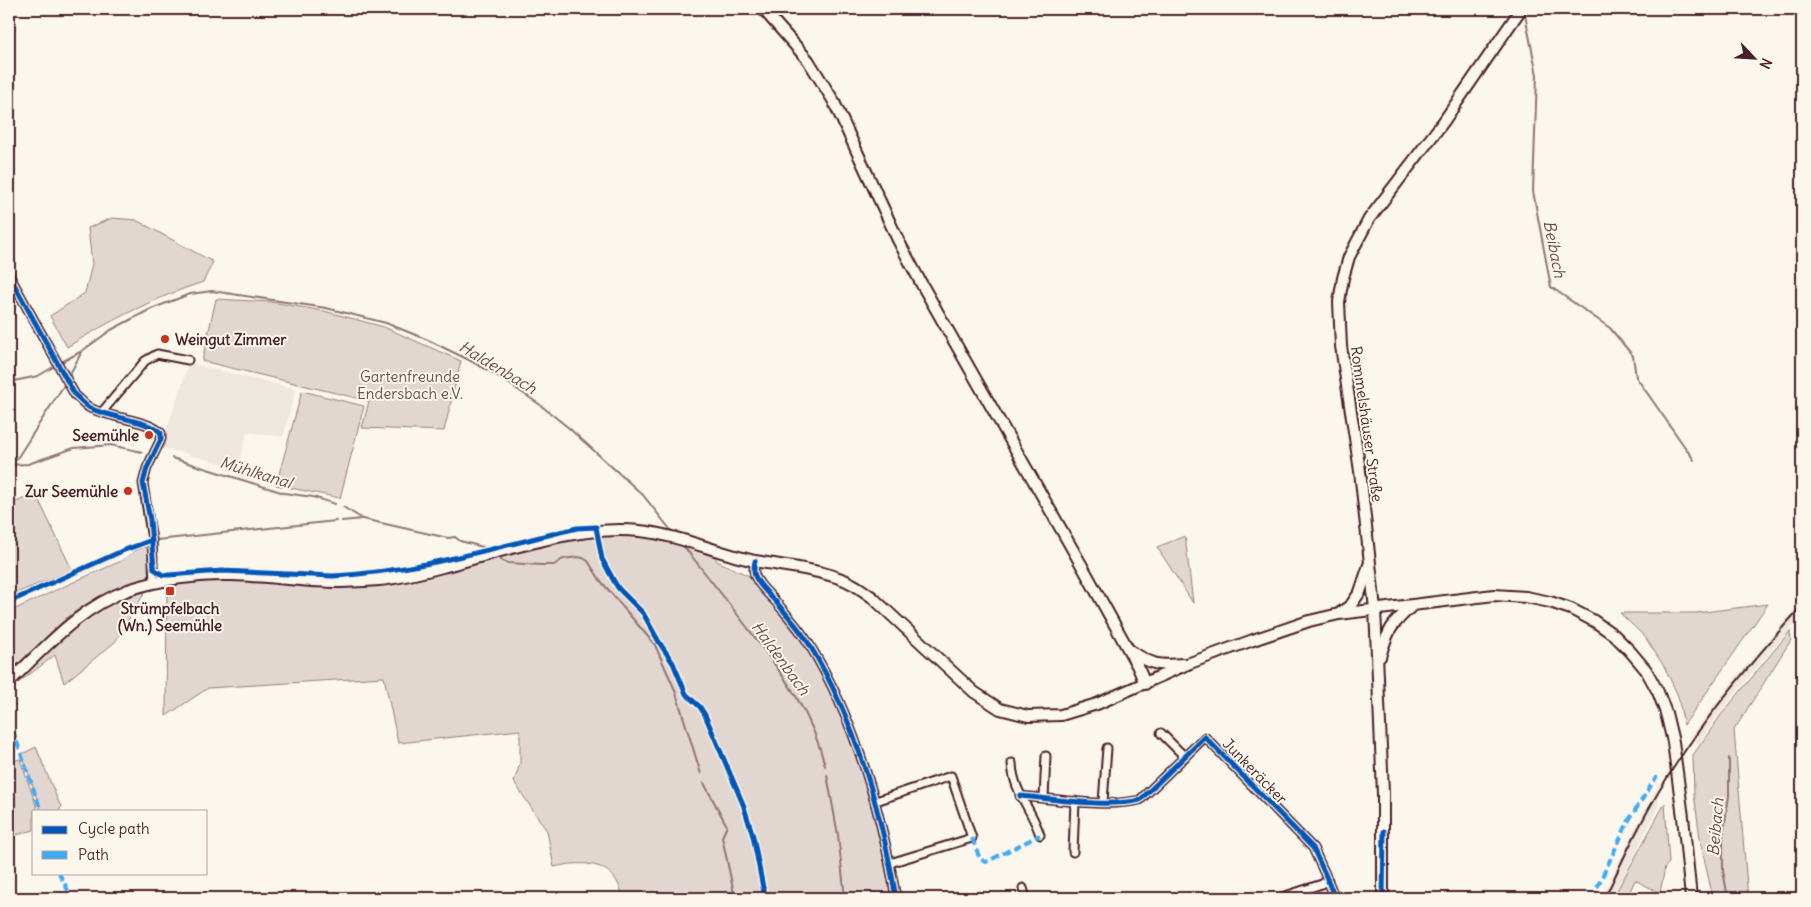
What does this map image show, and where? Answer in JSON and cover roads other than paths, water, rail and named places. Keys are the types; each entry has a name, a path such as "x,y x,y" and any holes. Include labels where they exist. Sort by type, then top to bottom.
{"main road":[{"path":"763,9 808,60 833,100 898,240 1086,573 1138,667 1145,684"},
{"name":"Rommelshäuser Straße","path":"1383,898 1383,803 1375,610 1356,446 1341,346 1339,302 1349,257 1369,219 1444,121 1520,9"},
{"path":"9,682 67,626 88,610 113,596 154,583 190,577 230,574 334,582 381,580 426,571 564,536 597,532 641,531 755,561 836,576 855,585 872,597 974,692 1000,709 1028,716 1061,715 1098,704 1190,663 1308,621 1339,614 1494,595 1526,598 1550,602 1594,621 1630,651 1646,670 1658,692 1668,720 1676,765 1691,898"},
{"path":"1339,614 1351,605 1360,592 1370,562"},
{"path":"1377,667 1387,633 1392,625 1414,605"},
{"path":"1126,647 1143,660 1160,666 1190,663"}],"street":[{"path":"9,275 75,395 89,408 117,418 148,425 156,428 161,434 161,440 147,468 143,483 152,540 154,583"},
{"path":"102,412 146,361 157,354 188,360"},
{"path":"755,561 754,573 758,582 808,643 838,700 876,802 896,898"},
{"path":"1161,733 1185,757"},
{"name":"Junkeräcker","path":"1020,796 1129,803 1140,800 1205,737 1306,840 1318,857 1335,898"},
{"path":"1103,802 1107,748"},
{"path":"1044,798 1046,756"},
{"path":"1012,763 1013,776 1020,796 1036,822 1040,835"},
{"path":"876,802 951,776 972,838 890,863"},
{"path":"1073,852 1075,801"},
{"path":"1279,898 1322,884 1328,880"},
{"path":"1023,888 1026,898"}],"waterway":[{"name":"Beibach","path":"1525,15 1537,75 1533,191 1551,287 1610,328 1633,356 1636,377 1694,460"},
{"name":"Haldenbach","path":"60,363 82,351 111,330 151,309 190,294 212,291 326,308 386,323 428,340 469,360 493,373 539,404 570,429 643,495 673,533"},
{"path":"68,378 81,353"},
{"name":"Haldenbach","path":"9,382 38,376 55,366"},
{"path":"16,460 66,382"},
{"name":"Mühlkanal","path":"9,465 28,464 74,448 111,445 142,452"},
{"name":"Mühlkanal","path":"172,458 284,493 313,497 335,504"},
{"name":"Mühlkanal","path":"343,507 363,519 448,538 455,537 460,541 483,547"},
{"path":"342,521 362,519"},
{"path":"157,540 336,521"},
{"name":"Haldenbach","path":"682,544 785,679 812,728 825,766"},
{"path":"9,605 118,556"},
{"name":"Mühlkanal","path":"501,560 508,563 542,565 554,565 563,559 578,557 588,561 600,580 655,645 675,690 701,774"},
{"name":"Beibach","path":"1728,898 1723,871 1723,834 1729,796 1729,758"},
{"name":"Haldenbach","path":"827,775 838,835 845,898"},
{"name":"Mühlkanal","path":"704,783 727,826 722,837 735,898"}],"railway":[{"path":"1605,898 1629,846 1647,813 1690,743 1736,682 1802,606"}],"place":[{"name":"Weingut Zimmer","path":"165,339"},
{"name":"Seemühle","path":"149,435"},
{"name":"Zur Seemühle","path":"128,491"},
{"name":"Strümpfelbach (Wn.) Seemühle","path":"170,591"}],"park label":[{"name":"Gartenfreunde Endersbach e.V.","path":"410,384"}]}
